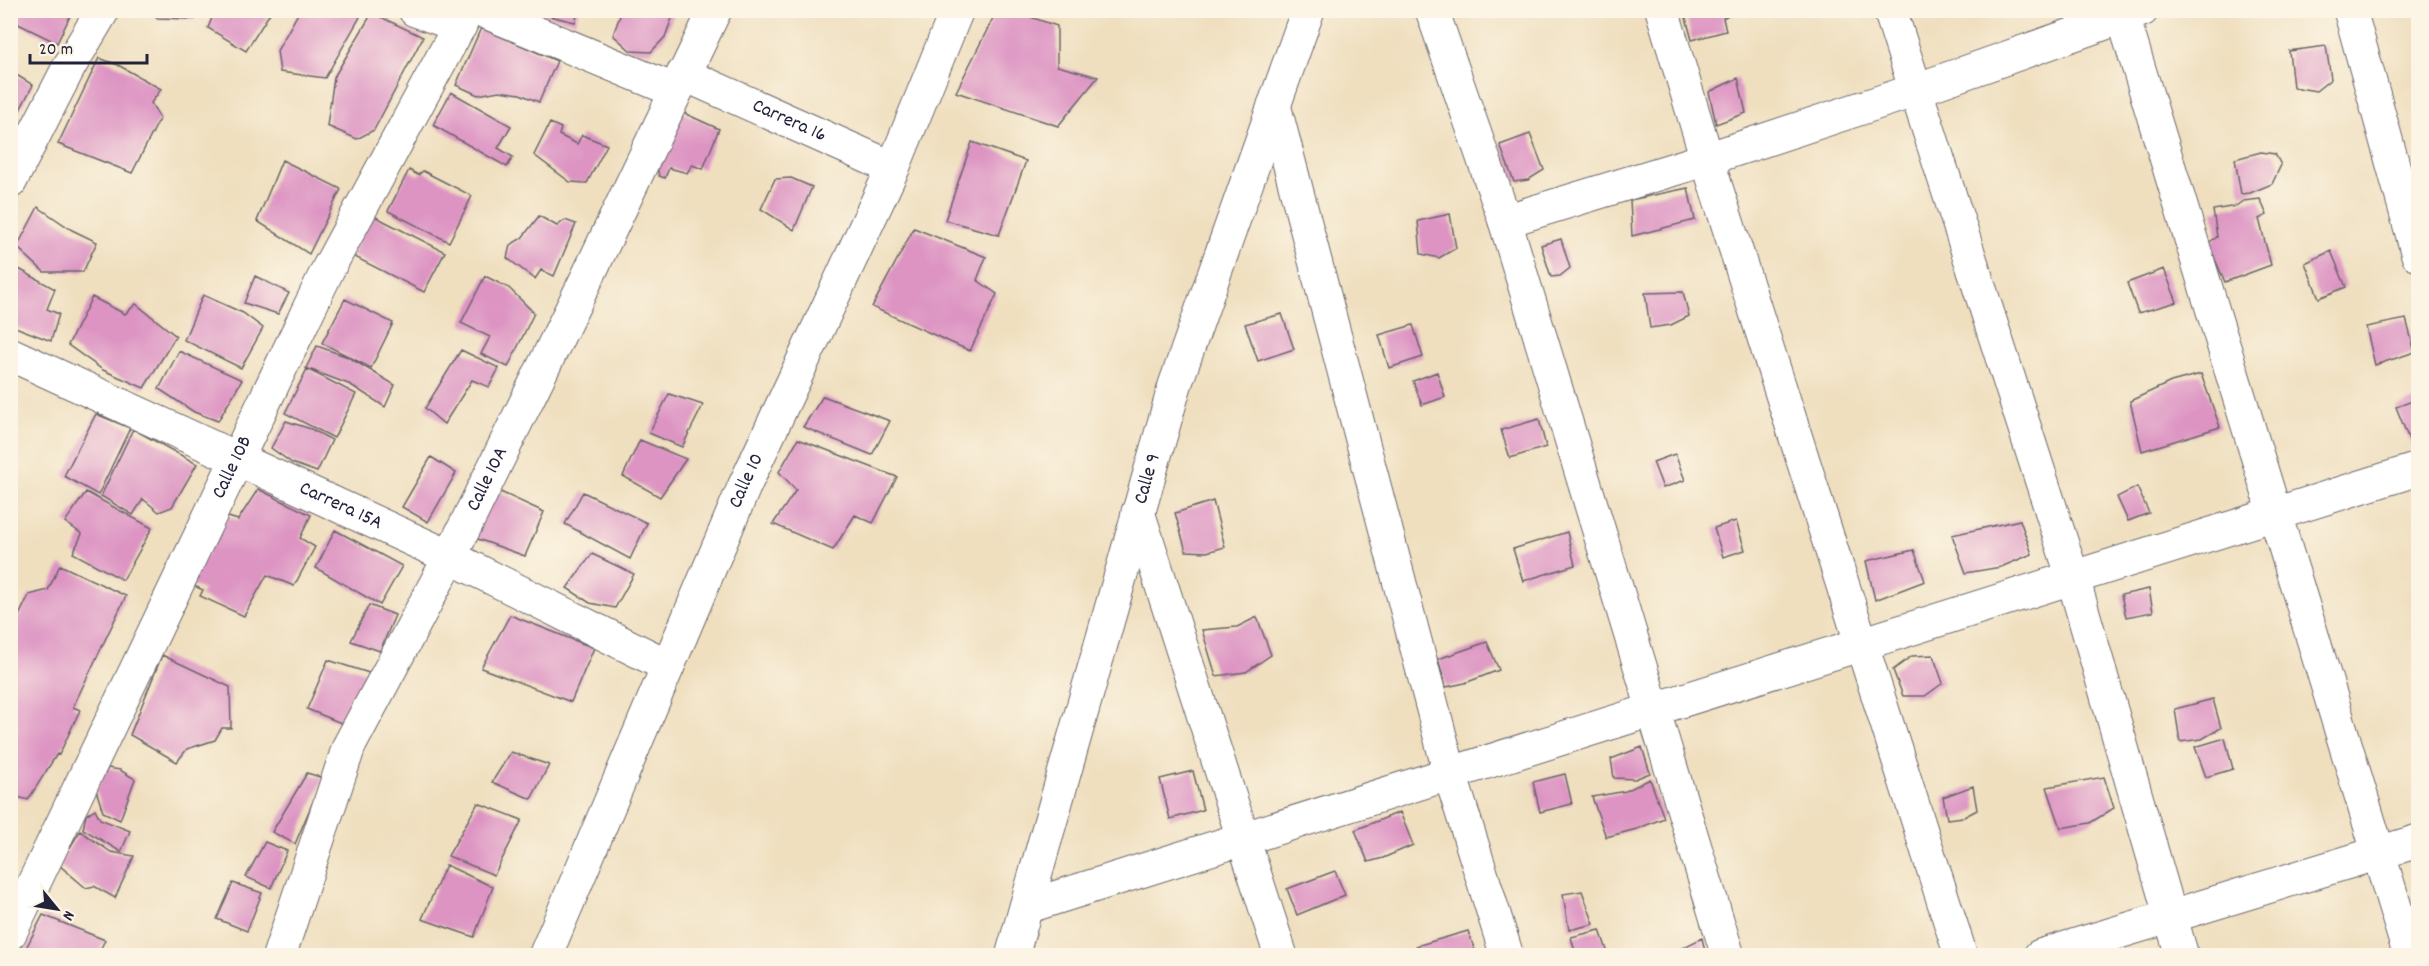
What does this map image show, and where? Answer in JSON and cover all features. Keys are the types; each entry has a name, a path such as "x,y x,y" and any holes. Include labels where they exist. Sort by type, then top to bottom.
{"street":[{"path":"10,182 69,67 103,10"},
{"name":"Carrera 16","path":"415,10 470,16 680,83 893,168"},
{"name":"Calle 10A","path":"279,956 349,746 450,557 715,10"},
{"name":"Calle 10","path":"545,956 744,487 893,168 957,10"},
{"name":"Calle 9","path":"1012,956 1175,385 1308,10"},
{"path":"1432,10 1505,221 1728,956"},
{"path":"1662,10 1707,159 1961,956"},
{"path":"1890,10 2073,578 2182,956"},
{"path":"2350,10 2418,255"},
{"path":"1505,221 1707,159 1916,90 2128,12 2274,514 2410,956"},
{"name":"Calle 10B","path":"10,933 328,269 470,16"},
{"path":"1274,105 1450,774 1507,956"},
{"name":"Carrera 15A","path":"10,354 450,557 668,666"},
{"path":"1026,907 2418,469"},
{"path":"1138,512 1281,956"},
{"path":"2040,956 2418,841"}],"building":[{"path":"10,10 73,10 57,43 10,20"},
{"path":"153,10 200,10 195,19 157,18"},
{"path":"215,10 272,10 246,51 208,28"},
{"path":"300,10 348,10 360,17 325,78 280,72 277,51"},
{"path":"524,10 579,10 575,22"},
{"path":"622,10 675,10 665,37 651,52 631,51 613,35"},
{"path":"997,10 1010,10 1057,26 1057,66 1098,77 1058,126 956,92"},
{"path":"1684,10 1737,10 1723,18 1726,31 1692,40"},
{"path":"372,13 423,37 374,130 357,139 327,126 334,77"},
{"path":"481,28 557,61 539,102 520,94 499,91 478,95 456,85"},
{"path":"2326,46 2331,79 2316,91 2293,87 2289,51"},
{"path":"99,58 118,65 161,89 151,103 160,118 132,173 58,144"},
{"path":"10,71 33,85 13,123 10,122"},
{"path":"1738,78 1746,113 1716,124 1709,92"},
{"path":"451,92 511,126 498,148 513,157 507,167 433,125"},
{"path":"677,110 719,129 703,169 692,165 687,173 669,168 665,178 659,176 655,156"},
{"path":"550,123 561,128 559,135 577,144 582,135 607,145 587,183 570,182 534,155"},
{"path":"1530,134 1544,170 1528,180 1514,182 1500,145"},
{"path":"972,142 1026,161 999,235 945,220"},
{"path":"2261,152 2275,154 2281,165 2272,184 2250,193 2241,194 2235,159"},
{"path":"282,160 341,189 309,254 257,221"},
{"path":"409,170 418,175 423,171 472,196 449,242 388,211"},
{"path":"791,178 812,187 794,230 761,209 775,179"},
{"path":"1688,188 1695,220 1632,236 1630,200"},
{"path":"2260,199 2267,215 2259,219 2271,265 2225,282 2208,243 2217,237 2213,210 2236,206 2243,201"},
{"path":"38,207 72,230 97,242 83,272 44,272 17,247"},
{"path":"1450,214 1456,248 1439,258 1421,254 1418,221"},
{"path":"372,215 445,252 424,292 351,255"},
{"path":"539,216 557,226 565,220 576,224 554,276 541,270 535,279 507,258 510,245 522,238"},
{"path":"914,228 986,257 977,280 997,294 970,351 872,307"},
{"path":"1561,239 1570,268 1560,276 1551,277 1541,245"},
{"path":"2331,251 2346,287 2319,298 2305,263"},
{"path":"10,264 55,289 47,309 59,314 51,341 10,325"},
{"path":"2164,269 2177,302 2138,313 2127,283"},
{"path":"255,276 289,293 278,314 244,303"},
{"path":"485,276 509,288 534,313 508,367 481,354 490,337 461,323"},
{"path":"1683,292 1689,316 1671,325 1650,328 1645,293"},
{"path":"203,295 243,313 263,328 241,368 184,340"},
{"path":"92,297 125,314 136,304 176,336 144,388 103,370 68,345"},
{"path":"345,299 393,323 371,368 322,343"},
{"path":"1282,314 1294,349 1258,361 1245,324"},
{"path":"2406,319 2415,352 2375,365 2366,327"},
{"path":"1413,325 1423,357 1389,368 1379,335"},
{"path":"317,346 348,357 395,385 385,407 351,385 306,368"},
{"path":"461,350 499,368 489,387 472,380 444,424 425,408"},
{"path":"179,351 242,380 218,421 194,412 159,389"},
{"path":"307,369 356,394 334,438 285,413"},
{"path":"1437,372 1445,397 1422,405 1413,381"},
{"path":"2201,374 2220,427 2142,451 2130,401 2171,382"},
{"path":"669,394 703,405 682,447 649,433"},
{"path":"823,396 890,421 872,455 803,427"},
{"path":"2418,399 2418,443 2412,447 2396,407"},
{"path":"96,414 130,428 98,495 64,476"},
{"path":"1539,419 1546,447 1510,458 1501,430"},
{"path":"286,421 311,429 332,440 317,472 292,463 271,448"},
{"path":"133,429 197,464 172,507 159,512 143,499 133,515 101,496"},
{"path":"798,439 897,477 873,523 855,515 833,550 773,524 796,490 779,472"},
{"path":"640,440 686,459 660,497 623,476"},
{"path":"1675,454 1685,480 1663,488 1653,462"},
{"path":"431,457 456,473 428,522 402,507"},
{"path":"2137,487 2149,513 2128,521 2117,497"},
{"path":"258,489 311,515 300,538 315,547 294,586 267,575 244,616 200,596 203,590 190,584 228,517 238,520"},
{"path":"496,490 544,512 525,556 475,538"},
{"path":"86,492 152,528 123,580 73,553 82,534 65,522"},
{"path":"583,492 647,523 630,559 565,524"},
{"path":"1213,501 1225,547 1207,552 1186,551 1175,513"},
{"path":"2020,520 2032,554 2001,567 1966,573 1952,535"},
{"path":"1736,521 1745,550 1723,557 1714,528"},
{"path":"335,530 402,566 380,605 316,568"},
{"path":"1567,532 1575,565 1523,581 1513,549"},
{"path":"1914,550 1925,581 1875,600 1866,561"},
{"path":"592,554 634,574 615,608 590,603 567,588"},
{"path":"60,565 126,596 73,707 80,710 59,755 57,754 28,800 10,795 10,634 29,595 48,590"},
{"path":"2149,589 2153,612 2126,617 2121,595"},
{"path":"369,605 395,615 380,651 351,641"},
{"path":"510,615 594,648 571,702 481,668"},
{"path":"1257,617 1271,655 1246,672 1216,676 1202,630 1237,627"},
{"path":"1487,642 1499,670 1465,683 1446,687 1438,659"},
{"path":"162,655 230,687 231,728 222,728 215,740 187,749 177,762 130,735"},
{"path":"1933,655 1943,683 1925,696 1903,696 1893,670 1912,656"},
{"path":"328,660 369,673 346,725 307,709"},
{"path":"2213,699 2221,728 2202,739 2180,742 2175,709"},
{"path":"2225,738 2233,769 2206,777 2195,747"},
{"path":"1642,747 1650,773 1635,779 1614,778 1611,759"},
{"path":"511,752 549,765 531,799 492,782"},
{"path":"108,768 120,770 135,779 120,820 103,812 96,790"},
{"path":"1193,771 1203,810 1170,819 1160,779"},
{"path":"307,773 323,778 295,844 272,832"},
{"path":"1565,774 1572,804 1540,812 1533,782"},
{"path":"2104,777 2114,808 2090,823 2061,828 2047,787"},
{"path":"1650,779 1664,818 1637,829 1606,837 1592,797 1626,791"},
{"path":"1973,786 1977,810 1964,817 1947,819 1943,797"},
{"path":"478,803 522,820 494,875 448,856"},
{"path":"95,809 100,819 130,831 121,852 83,829 86,815"},
{"path":"1400,812 1413,845 1368,862 1355,830"},
{"path":"80,831 111,852 134,856 115,898 94,886 86,888 59,865"},
{"path":"265,842 287,851 271,888 246,877"},
{"path":"446,865 493,887 474,937 422,919"},
{"path":"1335,871 1345,895 1297,915 1287,889"},
{"path":"233,883 262,893 247,931 217,919"},
{"path":"1582,891 1594,924 1569,930 1563,894"},
{"path":"43,915 105,940 97,956 22,956"},
{"path":"1600,930 1609,956 1576,956 1571,937"},
{"path":"1468,931 1477,956 1418,956 1416,946"},
{"path":"1702,938 1706,956 1666,956"}]}
